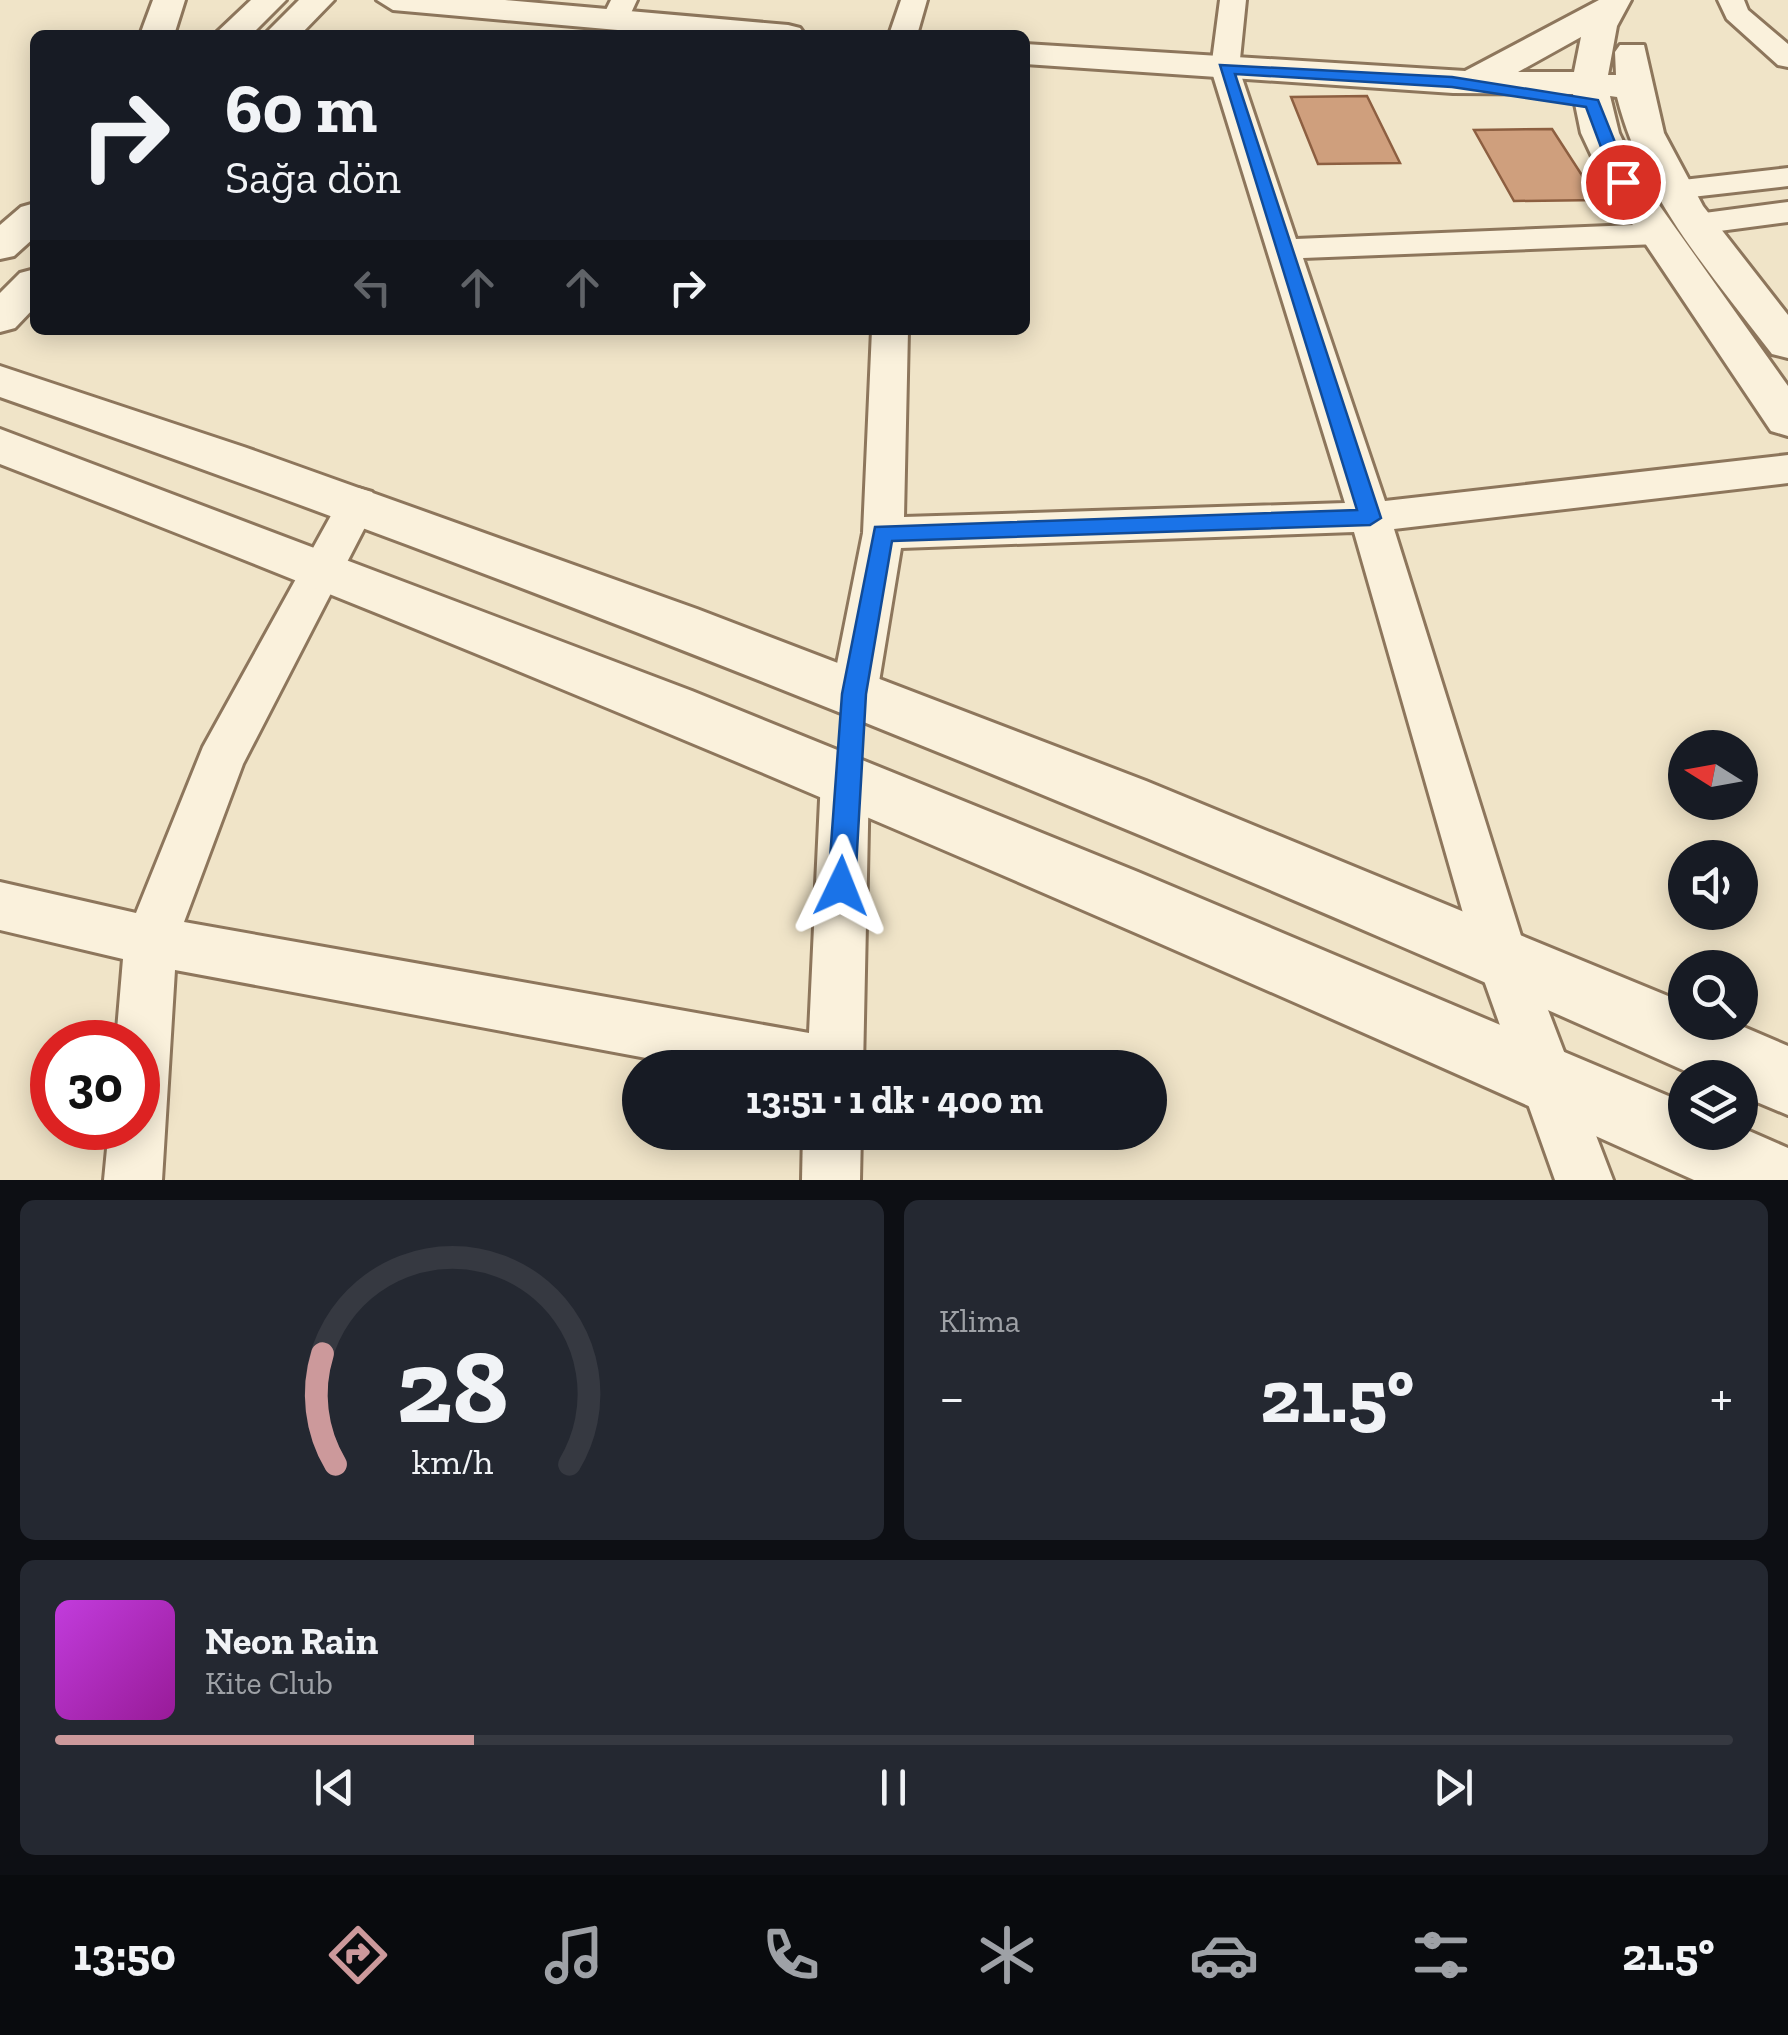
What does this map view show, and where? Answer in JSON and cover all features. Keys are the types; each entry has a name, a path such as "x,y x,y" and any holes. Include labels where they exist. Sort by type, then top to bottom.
{"street":[{"path":"159,30 169,0"},
{"path":"237,30 270,0"},
{"path":"286,30 318,0"},
{"path":"393,0 619,10 754,30"},
{"path":"904,30 914,0"},
{"path":"1232,0 1226,68 1370,518 1501,954 1584,1180"},
{"path":"1651,0 1632,42 1635,98 1674,190 1677,229 1788,420"},
{"path":"1730,0 1736,12 1788,59"},
{"path":"1452,82 1506,66 1612,5"},
{"path":"1612,5 1600,26 1591,93 1600,132 1623,182 1677,229 1788,344"},
{"path":"1030,54 1635,98"},
{"path":"1674,190 1788,177"},
{"path":"1284,249 1677,229 1788,212"},
{"path":"0,248 30,220"},
{"path":"0,318 30,287"},
{"path":"836,1050 845,779 854,694 882,533 890,335"},
{"path":"0,381 358,502 854,694 1501,954 1788,1081"},
{"path":"0,446 324,566 845,779 1777,1180"},
{"path":"882,533 1370,518 1788,469"},
{"path":"145,1020 151,941 220,762 358,502"},
{"path":"0,906 151,941 747,1050"},
{"path":"133,1180 135,1150"},
{"path":"831,1180 832,1150"}],"building":[{"path":"1367,96 1400,163 1318,164 1291,97"},
{"path":"1552,129 1598,200 1514,201 1474,130"}],"route":[{"path":"841,886 845,779 854,694 882,533 1370,518 1226,68 1452,82 1592,103 1600,132 1623,182"}]}
